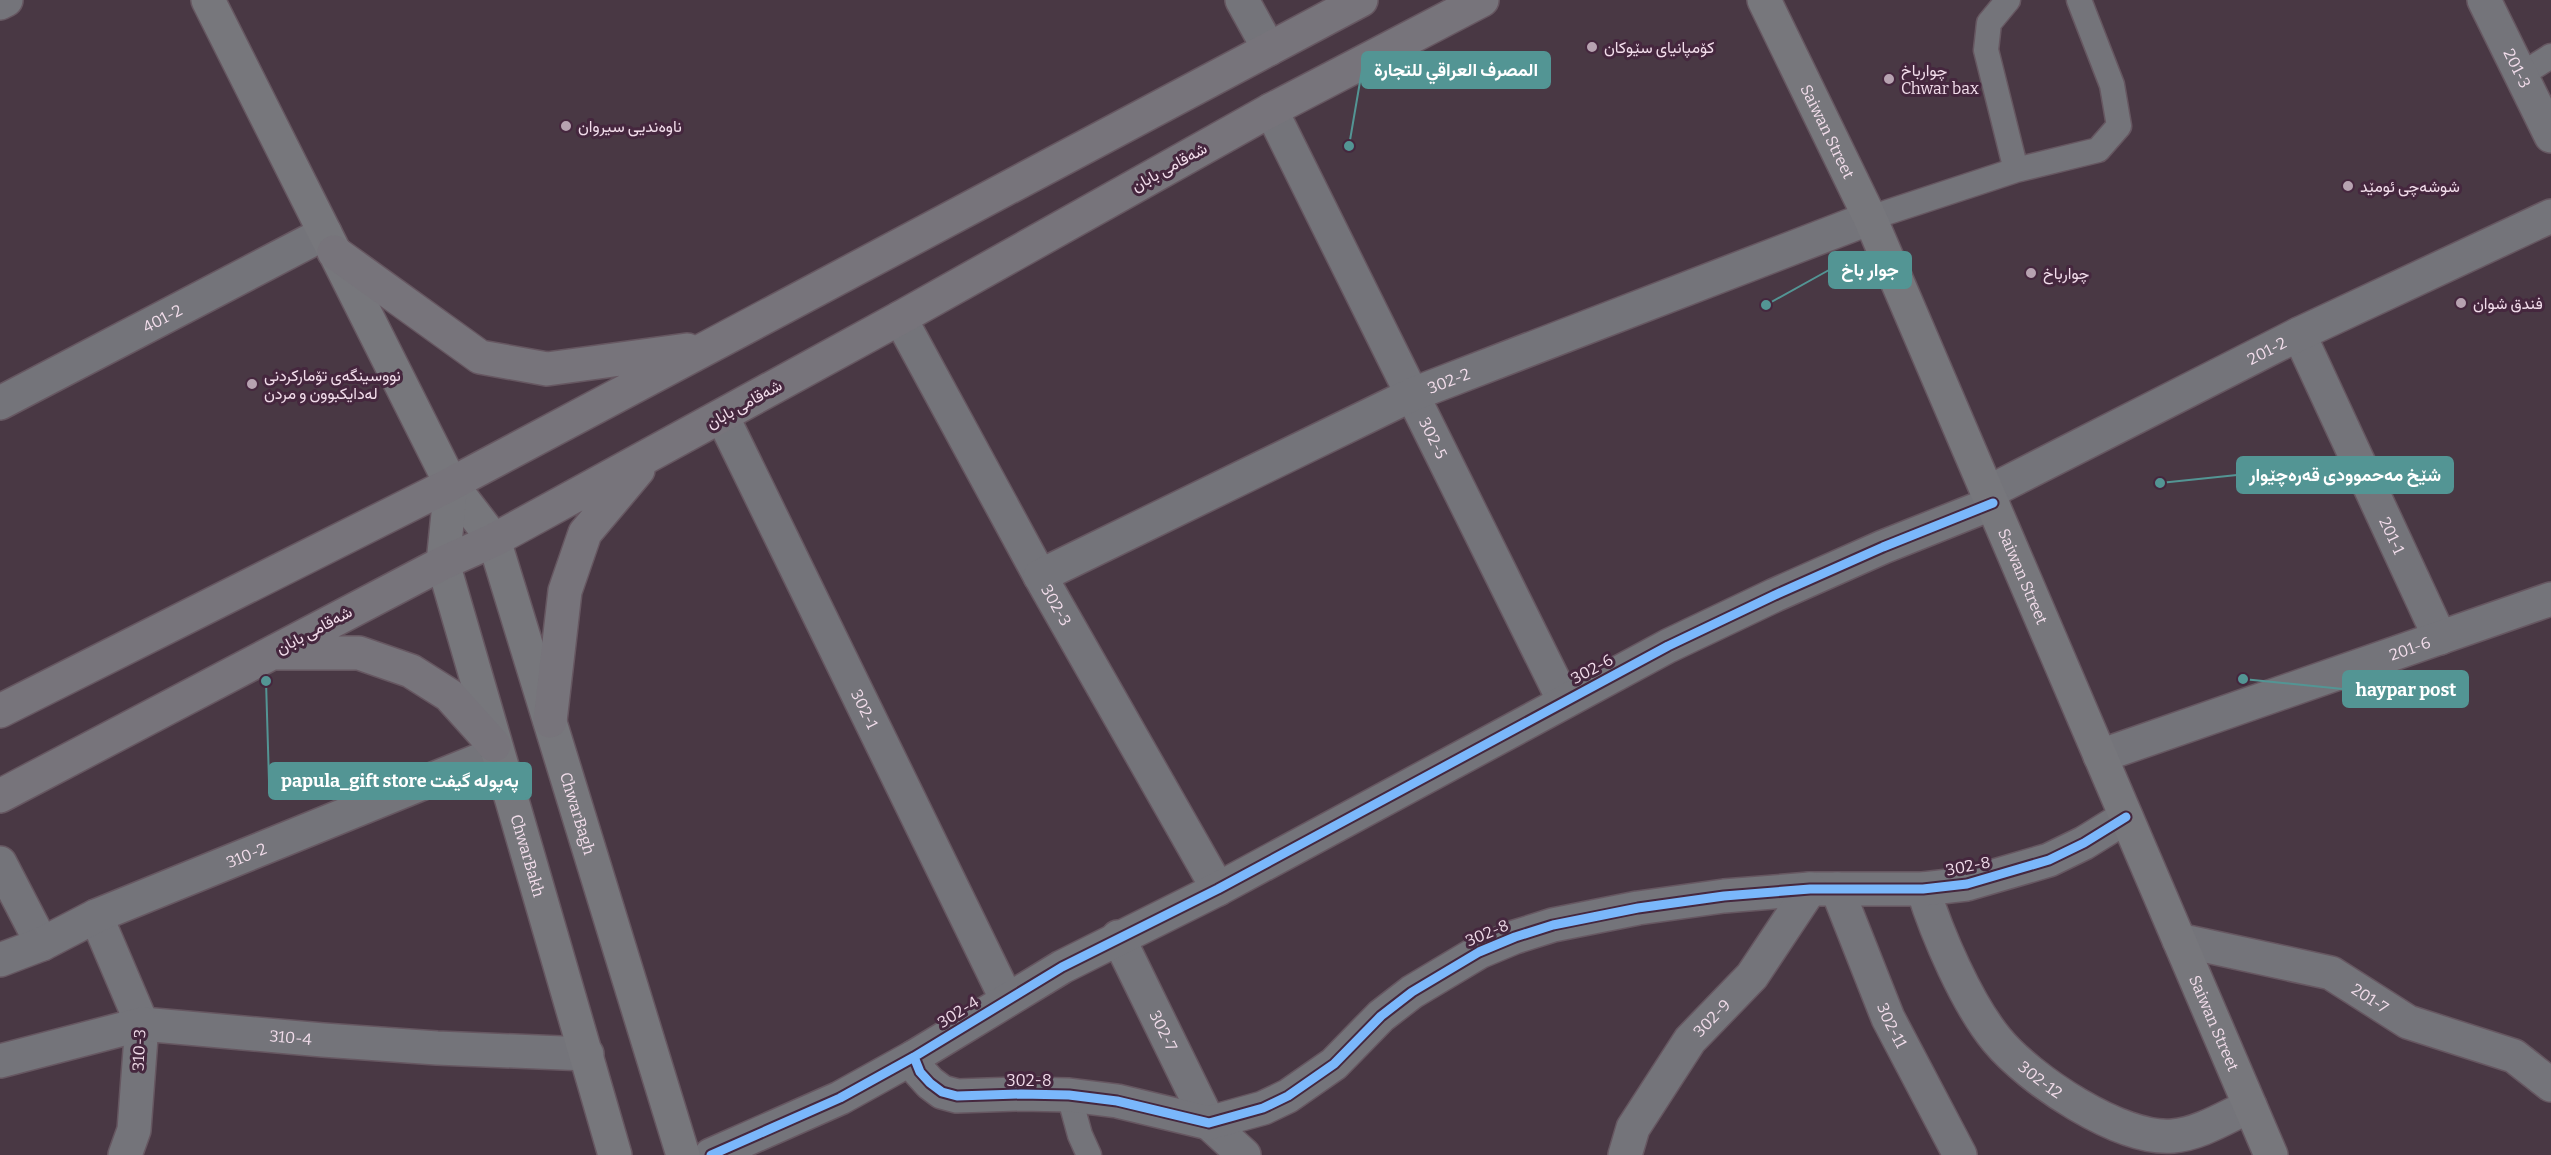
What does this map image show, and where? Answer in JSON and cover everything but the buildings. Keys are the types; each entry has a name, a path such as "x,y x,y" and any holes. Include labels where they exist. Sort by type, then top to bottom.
{"main road":[{"name":"ChwarBagh","path":"208,0 451,484 494,540 683,1155"},
{"path":"0,711 451,484 1361,0"},
{"name":"شەقامی بابان","path":"0,796 443,563 494,540 900,318 1271,110 1482,0"},
{"name":"Saiwan Street","path":"1765,0 1870,218 2271,1155"},
{"path":"329,242 480,357 547,369 710,346"},
{"path":"550,721 565,591 585,533 653,454"},
{"name":"ChwarBakh","path":"451,484 443,563 495,749 615,1155"},
{"path":"271,653 359,653 411,671 449,695 495,749"}],"street":[{"path":"0,3 6,0"},
{"path":"1242,0 1269,49"},
{"name":"201-3","path":"2484,0 2551,136"},
{"name":"302-5","path":"1271,110 1564,701"},
{"name":"201-2","path":"1990,498 2299,334 2551,216"},
{"name":"302-2","path":"1040,576 1411,395 1870,218"},
{"name":"401-2","path":"0,403 329,242"},
{"name":"302-3","path":"900,318 1040,576 1218,889"},
{"name":"201-1","path":"2299,334 2440,638"},
{"name":"302-1","path":"722,416 1007,1000"},
{"name":"302-6","path":"1218,889 1668,646 1990,498"},
{"name":"201-6","path":"2100,756 2551,599"},
{"name":"310-2","path":"0,960 42,944 96,916 495,749"},
{"name":"302-8","path":"914,1057 920,1072 930,1083 942,1092 957,1096 1068,1095 1117,1101 1209,1123 1245,1114 1288,1096 1334,1064 1381,1016 1412,992 1479,952 1515,937 1553,925 1638,908 1724,896 1823,889 1923,889 1967,884 2049,860 2084,843 2126,817"},
{"path":"0,863 42,944"},
{"name":"302-4","path":"711,1155 840,1098 1118,937 1218,889"},
{"name":"302-9","path":"1625,1155 1633,1128 1690,1040 1752,976 1823,889"},
{"name":"302-11","path":"1823,889 1960,1155"},
{"name":"302-12","path":"1923,889 1934,924 1982,1018 1997,1040 2034,1075 2088,1111 2118,1125 2146,1133 2173,1136 2196,1130 2250,1106"},
{"name":"310-3","path":"96,916 142,1024 134,1130 125,1155"},
{"name":"302-7","path":"1118,937 1209,1123"},
{"name":"201-7","path":"2179,940 2331,973 2408,1022 2514,1056 2551,1085"},
{"name":"310-4","path":"0,1061 142,1024 392,1045 587,1054"},
{"path":"1209,1123 1244,1155"}],"lane":[{"path":"2008,0 1989,23 1986,50 2016,170"},
{"path":"1870,218 2016,170 2098,150 2119,126 2112,85 2079,0"},
{"path":"2521,75 2551,56"},
{"path":"1068,1095 1080,1135 1089,1155"}],"cycle path":[{"path":"711,1155 840,1098 914,1057 1062,967 1218,889 1668,646 1883,547 1993,503"},
{"path":"914,1057 920,1072 930,1083 942,1092 957,1096 1069,1095 1117,1101 1209,1123 1263,1108 1288,1096 1334,1064 1381,1016 1412,992 1479,952 1515,937 1553,925 1638,908 1724,896 1810,889 1923,889 1967,884 2049,860 2084,843 2126,817"}],"place":[{"name":"کۆمپانیای سێوکان","path":"1592,47"},
{"name":"چوارباخ Chwar bax","path":"1889,79"},
{"name":"ناوەندیی سیروان","path":"566,126"},
{"name":"المصرف العراقي للتجارة","path":"1349,146"},
{"name":"شوشەچی ئومێد","path":"2348,186"},
{"name":"چوارباخ","path":"2031,273"},
{"name":"فندق شوان","path":"2461,303"},
{"name":"جوار باخ","path":"1766,305"},
{"name":"نووسینگەی تۆمارکردنی لەدایکبوون و مردن","path":"252,384"},
{"name":"شێخ مەحموودی قەرەچێوار","path":"2160,483"},
{"name":"haypar post","path":"2243,679"},
{"name":"papula_gift store پەپولە گیفت","path":"266,681"}]}
